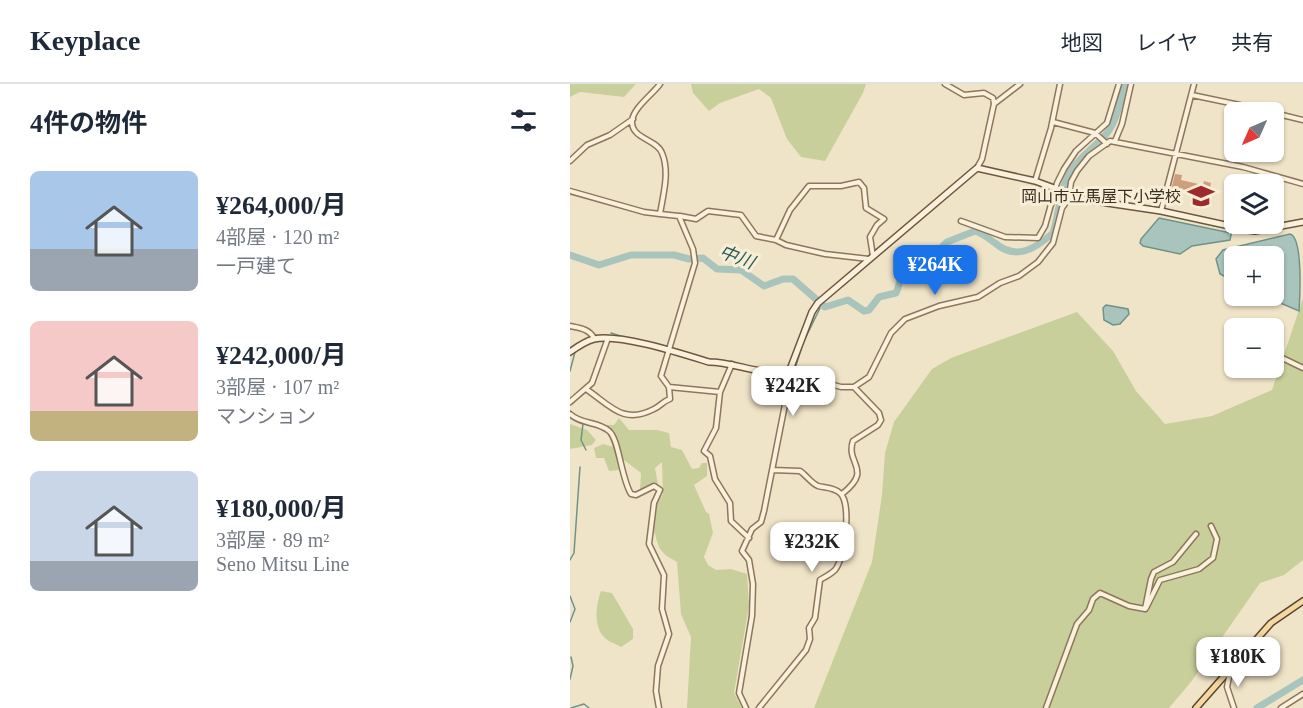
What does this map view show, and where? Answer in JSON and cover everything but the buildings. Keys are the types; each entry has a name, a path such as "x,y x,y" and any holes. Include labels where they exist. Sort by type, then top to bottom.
{"main road":[{"path":"570,352 595,339 608,338 709,362 791,374 820,302 977,168 1035,182 1100,202 1161,211 1255,231 1302,223"},
{"path":"1196,708 1270,623 1303,601"}],"street":[{"path":"570,161 587,145 610,135 633,119 660,84"},
{"path":"945,84 964,95 986,93 993,98 994,104 982,159 977,168"},
{"path":"994,104 1020,84"},
{"path":"961,221 1005,237 1035,239 1045,226 1056,189 1069,160 1098,135 1110,116 1119,84"},
{"path":"1115,141 1122,124 1131,84"},
{"path":"1161,211 1194,84"},
{"path":"1035,182 1053,122 1058,85"},
{"path":"1192,95 1225,102"},
{"path":"1284,115 1303,120"},
{"path":"633,119 635,132 657,145 663,154 665,177 660,214"},
{"path":"1053,122 1098,135 1106,143"},
{"path":"746,708 739,693 744,674 753,584 750,564 742,551 753,527 761,521 791,374 841,387 854,387 868,377 891,333 905,319 939,306 978,297 1000,283 1019,276 1038,262 1053,243 1071,182 1085,160 1106,143 1115,141 1176,153 1268,173 1303,184"},
{"path":"570,191 644,212 696,219 708,211 739,214 756,236 776,240 801,250 871,258 870,237 877,225 884,219 866,208 864,188 859,182 841,186 809,186 790,210 776,240"},
{"path":"586,389 619,413 630,417 639,416 658,408 663,401 670,399 669,387 661,376 695,259 679,216"},
{"path":"570,326 584,329 595,339"},
{"path":"570,402 586,389 597,375 608,338"},
{"path":"1284,359 1303,368"},
{"path":"732,364 720,392 716,428 704,451 710,456 715,479 730,503 731,521 748,537"},
{"path":"669,387 720,392"},
{"path":"841,494 853,484 857,476 857,465 851,447 853,441 878,425 881,420 879,413 854,387"},
{"path":"570,414 581,422 603,427 614,437 621,472 631,495 656,486 660,490 654,503 648,544 664,575 662,609 669,634 658,666 656,691 659,708"},
{"path":"759,708 798,662 808,645 808,628 814,618 820,580 836,568 844,544 846,516 841,494 831,488 815,485 800,471 773,470"},
{"path":"1145,609 1160,580 1199,569 1213,558 1216,539 1211,526"},
{"path":"1145,609 1154,572 1173,562 1196,534"},
{"path":"1046,708 1077,624 1098,594 1129,606 1145,609"},
{"path":"1230,670 1227,687 1234,708"},
{"path":"1281,708 1303,694"}],"green space":[{"path":"570,84 636,84 624,97 580,92 570,97"},
{"path":"691,84 866,84 825,161 801,157 787,139 771,98 759,89 720,103 709,111 693,93"},
{"path":"1303,298 1303,560 1284,575 1260,583 1191,682 1169,708 814,708 872,562 882,495 885,453 894,422 932,369 951,358 1077,312 1113,351 1136,391 1165,424 1212,416 1272,390 1276,378 1284,378 1284,354"},
{"path":"619,418 629,430 657,430 669,433 671,447 682,450 692,469 699,468 702,463 707,463 707,476 694,485 709,514 713,533 704,557 708,565 716,570 731,569 747,574 749,606 734,693 742,708 687,708 691,637 681,614 677,562 661,550 652,530 656,505 663,494 662,462 655,468 658,485 655,484 640,491 641,473 620,457 618,439 606,425 614,425"},
{"path":"570,424 587,430 596,440 592,445 570,449"},
{"path":"603,444 614,447 619,470 609,471 604,458 596,458 594,448"},
{"path":"601,591 612,593 633,629 633,639 621,647 605,638 598,627 597,608"}],"water":[{"path":"1159,218 1231,234 1230,240 1192,246 1180,254 1143,246 1140,243"},
{"path":"1290,234 1294,238 1299,256 1299,311 1284,305 1284,246 1240,246"},
{"path":"1223,250 1224,276 1220,274 1216,259"},
{"path":"1106,305 1128,309 1129,314 1120,324 1113,325 1104,320 1103,308"}],"waterway":[{"name":"中川","path":"570,255 599,265 631,255 703,258 717,269 741,270 764,286 783,279 793,279 825,307 848,300 864,311 869,310 879,297 896,293 905,263 918,249 936,253 947,242 975,231 1003,248 1018,252 1032,248 1053,233 1063,189 1069,174 1111,128 1124,84"},
{"path":"805,339 822,304"},
{"path":"611,333 627,338"},
{"path":"792,379 802,346"},
{"path":"570,371 575,352"},
{"path":"704,358 743,365"},
{"path":"777,375 787,377"},
{"path":"583,424 581,440 586,450"},
{"path":"570,560 574,553 580,467"},
{"path":"767,505 772,477"},
{"path":"752,527 760,522"},
{"path":"570,596 575,609 570,622"},
{"path":"748,626 750,613"},
{"path":"570,679 573,666 571,657"},
{"path":"1257,708 1303,680"},
{"path":"738,687 737,694 742,705"},
{"path":"571,708 584,704 589,708"}],"place":[{"name":"岡山市立馬屋下小学校","path":"1201,196"}]}
